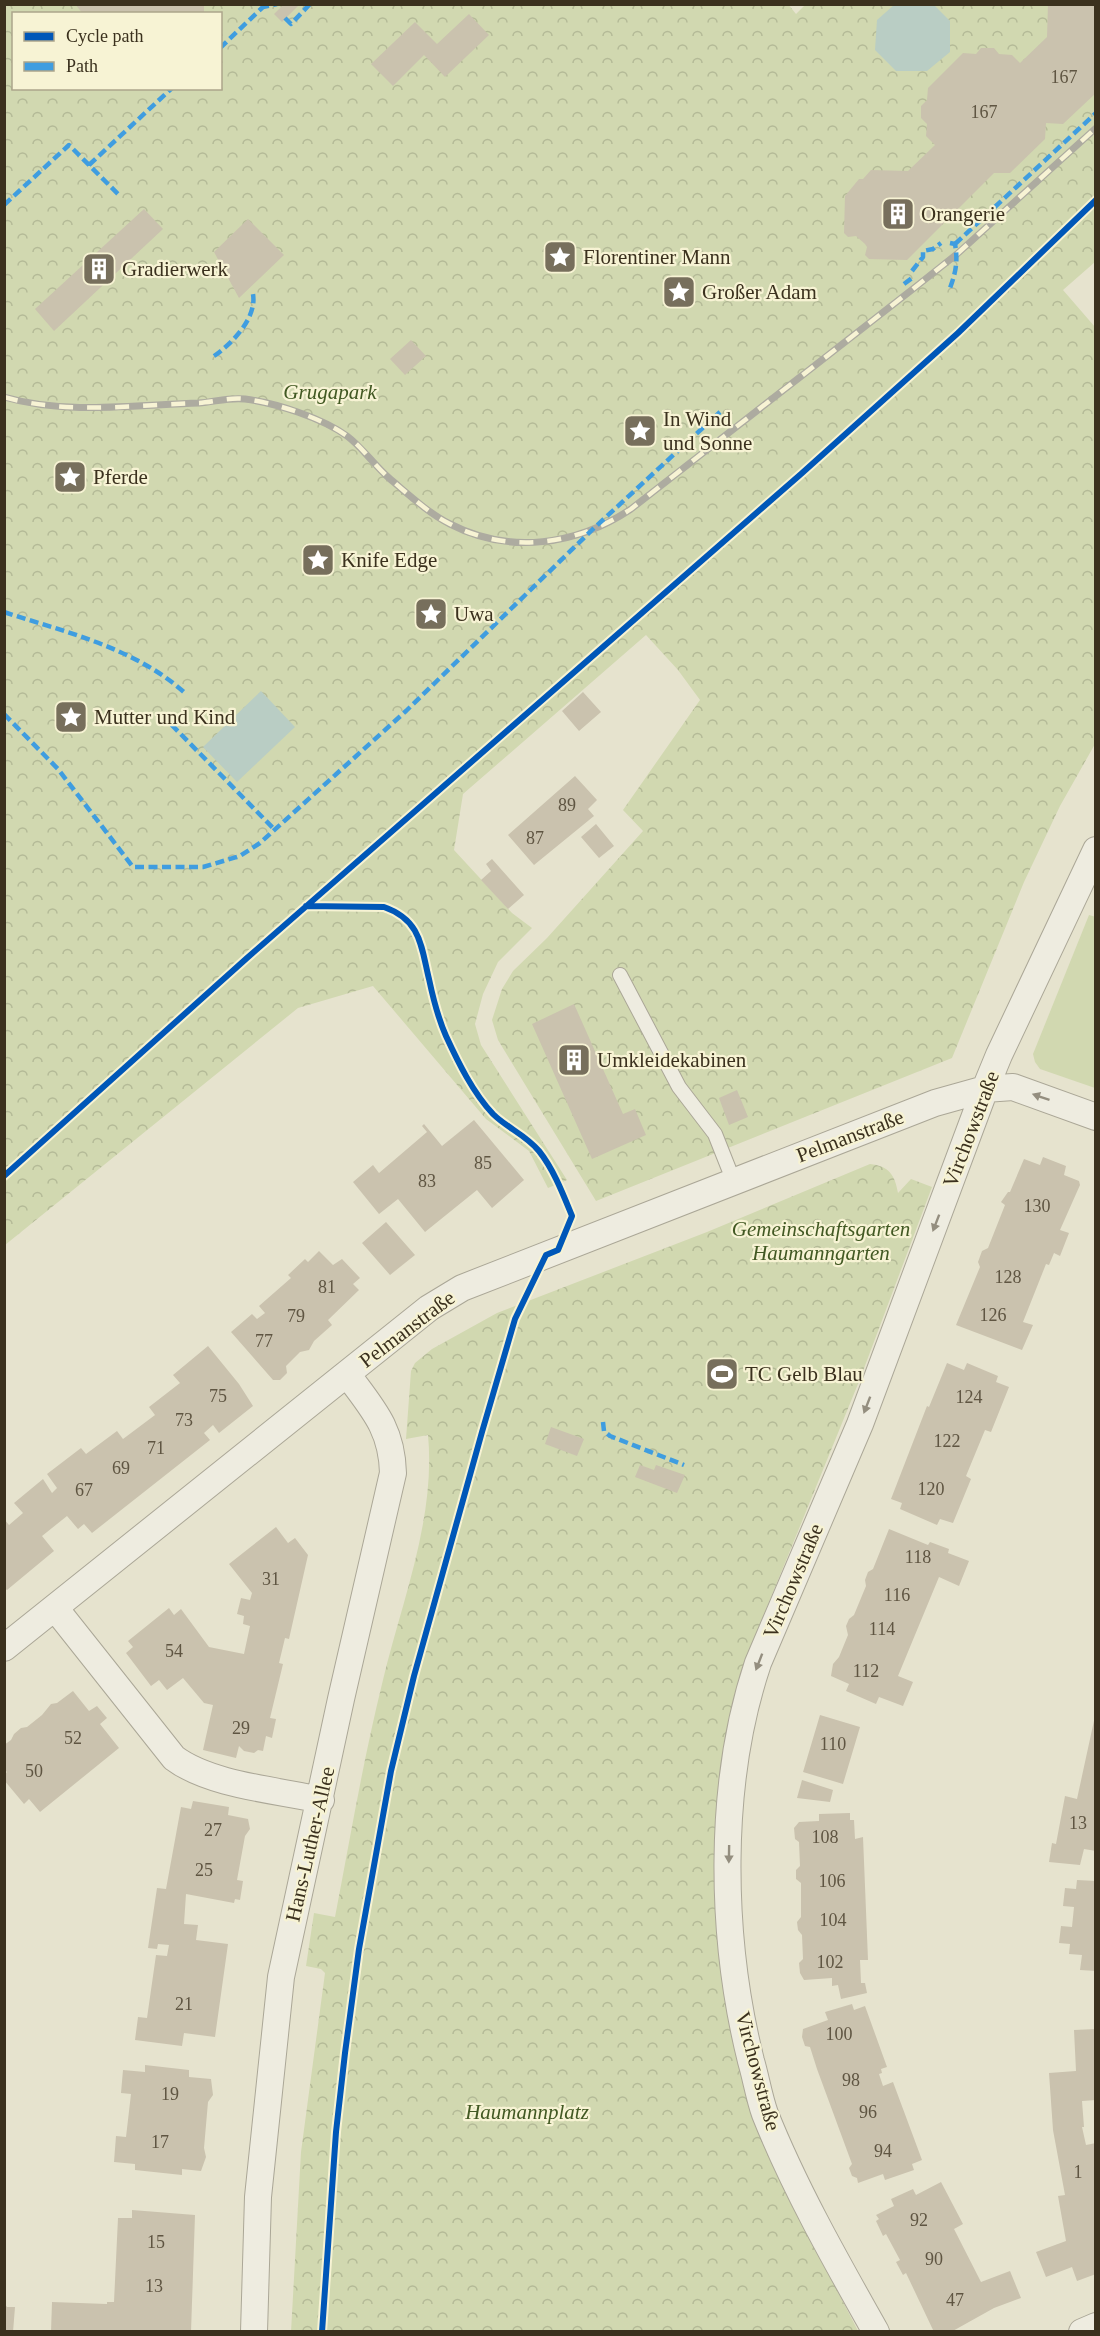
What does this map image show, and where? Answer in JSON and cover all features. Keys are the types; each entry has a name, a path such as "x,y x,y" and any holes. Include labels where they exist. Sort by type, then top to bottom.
{"street":[{"name":"Virchowstraße","path":"876,2331 790,2172 764,2111 739,2005 731,1949 728,1902 730,1805 746,1698 758,1663 860,1424 999,1055 1095,850"},
{"name":"Pelmanstraße","path":"4,1648 429,1308 462,1288 935,1103 985,1089 1013,1088 1095,1117"},
{"name":"Hans-Luther-Allee","path":"254,2331 258,2197 281,1977 393,1473 391,1445 380,1418 346,1374"},
{"path":"55,1608 174,1758 184,1766 216,1779 321,1800"},
{"path":"1082,2331 1095,2326"}],"lane":[{"path":"621,975 679,1088 715,1134 734,1182"}],"green space":[{"name":"Grugapark","path":"788,4 796,14 806,4 1095,5 1095,262 1063,290 1095,327 1095,744 1060,806 1024,882 952,1058 596,1201 498,1040 492,1020 502,989 513,971 547,938 643,831 623,810 700,700 678,670 646,635 463,794 454,850 512,913 532,928 498,962 483,994 475,1024 481,1045 567,1180 548,1188 529,1151 486,1119 373,986 298,1008 5,1245 5,5"},
{"path":"1089,915 1096,917 1095,1088 1040,1069 1033,1054"},
{"name":"Haumannplatz","path":"870,1164 890,1172 898,1193 911,1179 932,1187 860,1379 765,1612 747,1670 717,1891 787,2192 858,2331 291,2332 301,2152 325,1973 321,1969 306,1966 314,1913 335,1917 369,1742 415,1561 427,1498 428,1435 406,1439 411,1371 415,1363 432,1349 497,1313 707,1232"}],"shaded area":[{"path":"894,5 934,5 950,21 950,52 927,71 896,71 875,50 877,20"},
{"path":"261,691 295,727 237,782 203,747"}],"building":[{"path":"75,4 204,4 204,12 81,12"},
{"path":"284,4 300,4 282,22 274,14"},
{"path":"1048,4 1096,4 1096,93 1063,124 1046,123 1045,139 1010,173 994,173 907,260 869,259 865,255 867,247 865,244 856,236 848,237 844,233 845,196 859,179 863,179 871,170 908,171 935,145 926,136 927,124 921,118 921,106 927,100 928,88 963,53 976,54 981,48 994,48 999,54 1012,55 1020,63 1047,37"},
{"path":"469,14 489,35 445,77 424,55 393,86 371,64 415,22 437,44"},
{"name":"Gradierwerk","path":"144,209 163,229 54,331 35,309"},
{"path":"248,219 284,255 239,298 214,252"},
{"path":"411,340 426,356 405,375 390,359"},
{"path":"583,692 601,712 579,731 562,711"},
{"path":"575,776 597,800 588,809 594,816 534,865 508,835"},
{"path":"596,824 614,846 599,858 581,837"},
{"path":"492,859 524,895 508,909 481,880 491,871 486,864"},
{"name":"Umkleidekabinen","path":"574,1004 623,1114 635,1109 646,1135 592,1159 532,1024"},
{"path":"737,1090 748,1117 729,1125 719,1098"},
{"path":"474,1120 524,1180 492,1208 477,1190 425,1232 398,1199 379,1214 353,1182 373,1165 379,1173 427,1132 422,1126 424,1124 442,1146"},
{"path":"1043,1157 1066,1166 1064,1175 1079,1181 1080,1185 1060,1230 1069,1233 1060,1256 1054,1253 1049,1265 1046,1264 1023,1322 1033,1325 1022,1350 956,1325 980,1267 978,1262 982,1251 988,1248 1005,1205 1001,1202 1010,1192 1024,1159 1040,1165"},
{"path":"386,1222 415,1255 390,1275 362,1243"},
{"path":"319,1251 333,1265 342,1259 360,1278 353,1284 359,1290 328,1320 332,1325 314,1341 309,1350 300,1352 286,1366 287,1373 280,1380 273,1380 231,1332 252,1314 257,1319 265,1313 259,1306 291,1278 288,1275 305,1259 308,1262"},
{"path":"208,1346 239,1384 253,1406 219,1433 213,1425 204,1433 210,1440 92,1533 84,1524 78,1529 67,1516 42,1536 54,1551 7,1590 4,1588 4,1519 9,1525 23,1513 14,1503 43,1479 52,1493 57,1488 47,1474 81,1448 86,1454 117,1431 123,1439 155,1415 149,1407 180,1383 173,1375"},
{"path":"947,1363 964,1370 967,1363 998,1376 996,1382 1009,1387 991,1432 985,1430 966,1476 971,1479 953,1523 940,1519 937,1525 900,1509 902,1503 891,1499 927,1406 929,1407"},
{"path":"551,1427 584,1439 577,1456 545,1444"},
{"path":"640,1465 654,1470 656,1465 685,1475 677,1493 635,1477"},
{"path":"276,1527 288,1543 295,1538 308,1555 289,1639 285,1638 279,1663 283,1664 270,1718 276,1719 272,1738 266,1736 263,1751 258,1750 254,1753 244,1751 239,1746 236,1758 203,1750 213,1705 204,1703 183,1678 167,1690 159,1680 151,1686 126,1653 133,1647 128,1641 169,1608 174,1615 181,1609 209,1647 244,1654 250,1626 243,1624 244,1616 237,1614 241,1598 250,1600 252,1593 229,1564"},
{"path":"889,1529 928,1545 930,1542 949,1549 948,1553 969,1561 959,1586 939,1577 898,1676 913,1682 903,1706 879,1697 876,1704 846,1691 849,1684 831,1676 833,1664 839,1657 848,1635 846,1626 854,1615 866,1586 865,1580 868,1572 873,1569"},
{"path":"73,1691 89,1711 97,1706 107,1718 100,1724 119,1748 40,1812 29,1799 24,1804 4,1780 7,1772 4,1769 4,1745 21,1728 27,1727 42,1715 51,1704 57,1703"},
{"path":"820,1715 860,1727 843,1784 803,1772"},
{"path":"1095,1716 1096,1851 1084,1849 1080,1865 1049,1862 1052,1843 1056,1844 1065,1796 1077,1799"},
{"path":"802,1780 833,1790 830,1802 797,1798"},
{"path":"193,1801 229,1807 228,1815 248,1819 250,1829 245,1836 237,1880 243,1881 240,1900 235,1899 234,1903 186,1894 184,1924 198,1925 196,1940 228,1944 215,2037 184,2033 182,2046 135,2040 138,2017 147,2018 156,1955 167,1956 169,1945 158,1944 157,1949 148,1948 157,1888 166,1889 181,1807 191,1809"},
{"path":"850,1813 850,1820 854,1820 855,1839 863,1837 868,1960 860,1960 861,1983 865,1983 867,1993 841,1999 838,1985 832,1986 832,1978 804,1980 800,1973 799,1963 803,1959 802,1935 798,1930 797,1922 801,1917 801,1883 796,1879 796,1870 800,1866 799,1842 795,1839 794,1828 799,1822 819,1821 819,1814"},
{"path":"1077,1880 1096,1881 1096,1971 1080,1970 1082,1955 1069,1954 1070,1944 1059,1943 1061,1926 1072,1927 1074,1907 1063,1906 1065,1888 1076,1889"},
{"path":"852,2004 854,2010 865,2006 887,2067 881,2069 882,2073 879,2074 883,2086 893,2082 922,2160 912,2164 914,2170 885,2180 883,2174 858,2183 849,2168 852,2164 810,2047 805,2046 802,2037 803,2029 828,2020 825,2012"},
{"path":"1096,2029 1096,2100 1082,2101 1084,2127 1082,2127 1086,2145 1096,2143 1096,2274 1077,2281 1072,2267 1046,2277 1036,2252 1066,2241 1058,2196 1065,2195 1053,2130 1049,2073 1076,2071 1074,2030"},
{"path":"145,2065 189,2070 189,2077 211,2079 213,2095 208,2102 204,2148 206,2157 201,2171 182,2169 182,2175 135,2170 135,2164 114,2162 116,2136 126,2137 131,2094 121,2093 123,2070 145,2072"},
{"path":"941,2182 963,2224 954,2229 981,2282 1010,2271 1021,2298 994,2308 951,2332 934,2332 906,2273 903,2275 896,2262 900,2260 886,2234 883,2236 876,2221 879,2219 876,2215 894,2206 891,2199 913,2189 916,2195"},
{"path":"132,2210 195,2215 191,2332 51,2332 52,2302 107,2304 107,2302 114,2302 118,2218 132,2218"},
{"path":"4,2303 7,2307 15,2307 13,2332 4,2332"}],"railway":[{"path":"4,397 52,406 101,408 234,399 270,404 312,417 337,429 358,445 403,490 426,509 450,524 473,534 496,540 543,542 566,538 588,531 631,509 957,254 1096,128"}],"marked path":[{"path":"263,4 263,7 277,4"},
{"path":"285,18 291,24 310,4"},
{"path":"222,46 263,7"},
{"path":"89,165 170,90"},
{"path":"955,244 1096,113"},
{"path":"4,205 69,145 119,195"},
{"path":"912,271 923,257 923,251 933,249 941,243"},
{"path":"950,243 955,244 956,256 955,272 950,288"},
{"path":"904,284 912,278"},
{"path":"214,356 229,344 249,318 252,309 252,290"},
{"path":"4,714 58,769 133,867 203,867 240,856 260,843 406,711 593,529 720,412"},
{"path":"4,612 123,653 145,664 185,693"},
{"path":"162,715 275,830"},
{"path":"603,1422 604,1431 610,1436 684,1465"}],"cycle path":[{"path":"4,1176 247,958 801,474 958,333 1096,200"},
{"path":"306,906 384,907 406,919 421,945 441,1022 466,1077 493,1114 539,1151 554,1174 572,1216 558,1250 546,1255 515,1319 414,1676 391,1771 359,1949 345,2053 336,2132 322,2332"}],"place":[{"name":"Orangerie","path":"898,214"},
{"name":"Florentiner Mann","path":"560,257"},
{"name":"Gradierwerk","path":"99,269"},
{"name":"Großer Adam","path":"679,292"},
{"name":"In Wind und Sonne","path":"640,431"},
{"name":"Pferde","path":"70,477"},
{"name":"Knife Edge","path":"318,560"},
{"name":"Uwa","path":"431,614"},
{"name":"Mutter und Kind","path":"71,717"},
{"name":"Umkleidekabinen","path":"574,1060"},
{"name":"TC Gelb Blau","path":"722,1374"}],"park label":[{"name":"Gemeinschaftsgarten Haumanngarten","path":"821,1241"}]}
